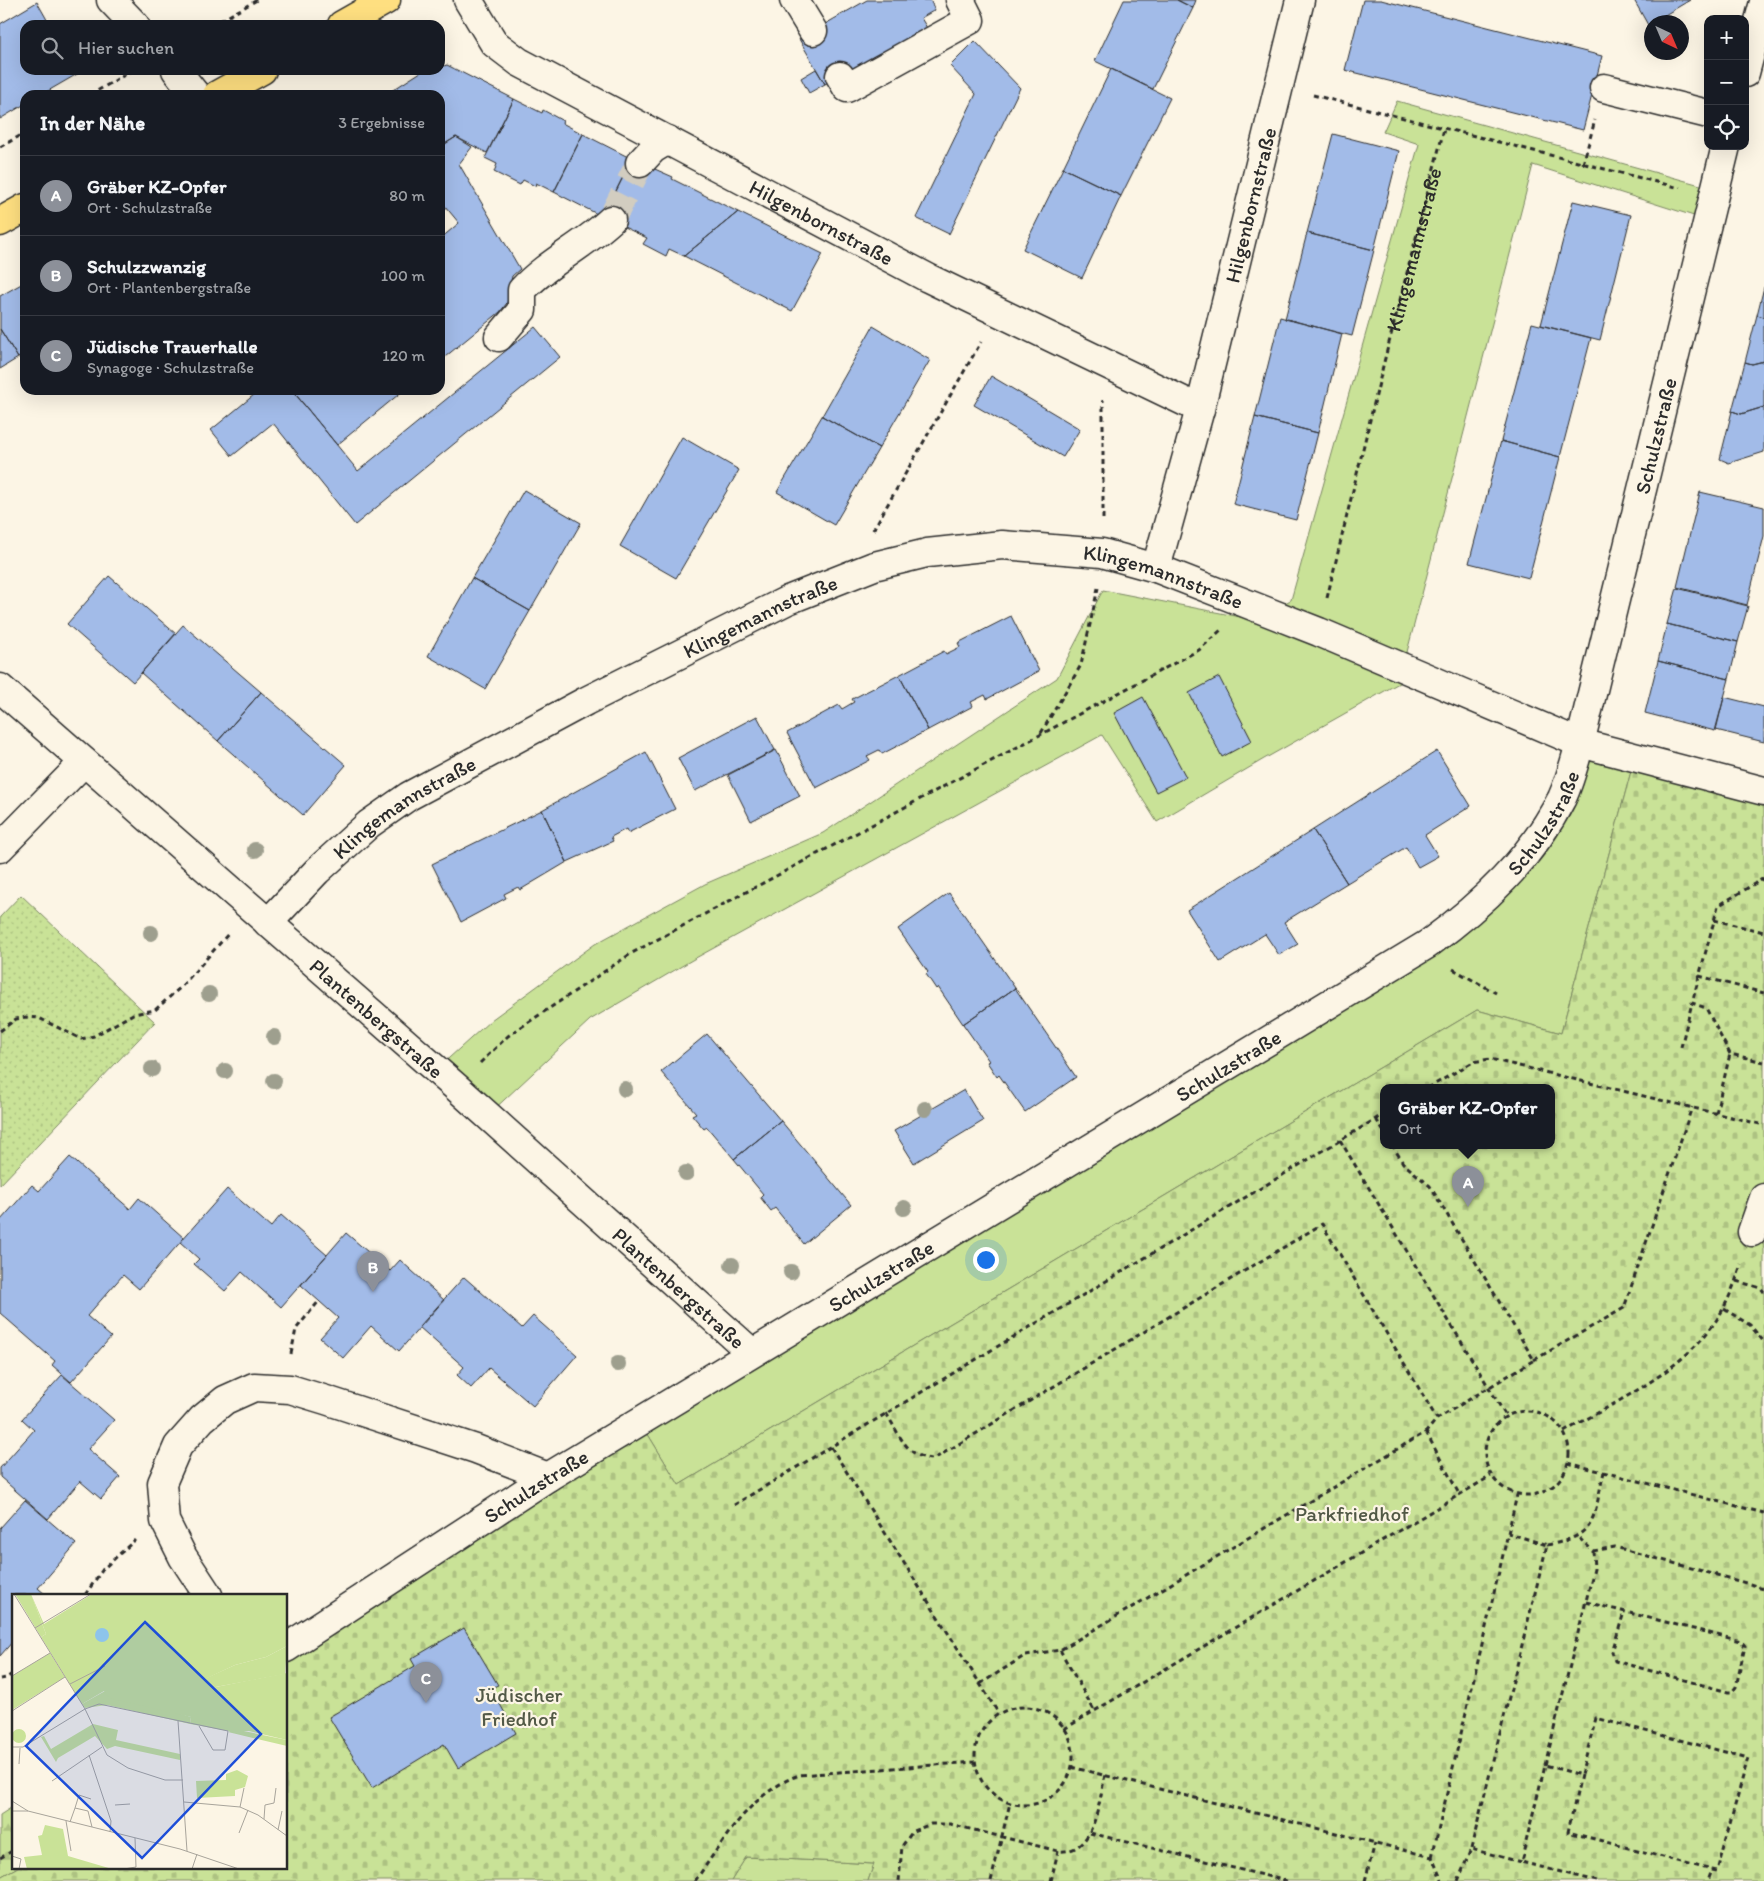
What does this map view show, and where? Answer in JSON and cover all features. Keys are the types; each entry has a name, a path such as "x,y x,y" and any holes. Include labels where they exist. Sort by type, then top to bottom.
{"main road":[{"path":"351,20 386,0"},
{"path":"226,90 253,75"},
{"path":"0,222 20,211"}],"street":[{"path":"110,0 130,20"},
{"name":"Hilgenbornstraße","path":"468,0 494,42 506,54 928,278 1200,409"},
{"path":"794,0 813,31"},
{"path":"840,76 847,88 970,20 960,0"},
{"name":"Hilgenbornstraße","path":"1156,568 1200,409 1300,0"},
{"path":"1748,60 1764,2"},
{"path":"180,75 192,90"},
{"path":"1604,88 1704,113"},
{"path":"640,163 653,149 668,140"},
{"name":"Schulzstraße","path":"288,1647 548,1477 751,1352 1428,944 1464,918 1501,884 1536,842 1563,796 1580,743 1725,150"},
{"path":"499,336 522,310 522,290 532,279 594,236 611,220"},
{"name":"Klingemannstraße","path":"260,916 317,870 369,824 426,786 586,701 788,600 874,566 927,553 986,546 1052,548 1102,553 1156,568 1318,632 1580,743 1764,791"},
{"name":"Plantenbergstraße","path":"0,688 456,1087 751,1352"},
{"path":"0,848 84,762"},
{"path":"1752,1232 1764,1198"},
{"path":"207,1594 183,1557 165,1521 162,1483 178,1446 202,1419 225,1400 254,1387 284,1388 476,1449 548,1477"}],"path":[{"path":"222,20 257,0"},
{"path":"99,90 124,75"},
{"path":"1279,86 1713,196"},
{"path":"1583,164 1604,88"},
{"name":"Klingemannstraße","path":"1318,632 1387,348 1444,129"},
{"path":"0,147 20,136"},
{"path":"845,578 998,312"},
{"path":"1040,735 1074,678 1083,658 1090,629 1102,553 1104,362"},
{"path":"456,1087 508,1036 632,953 1200,650 1246,604"},
{"path":"1680,1047 1718,906 1764,878"},
{"path":"0,1031 16,1019 26,1016 39,1018 81,1038 94,1036 133,1014 155,1010 260,916"},
{"path":"1714,920 1764,932"},
{"path":"1428,944 1444,964 1496,993"},
{"path":"1699,976 1764,993"},
{"path":"1692,1003 1706,1008 1730,1054 1716,1113"},
{"path":"1730,1054 1764,1062"},
{"path":"1435,1084 1473,1062 1490,1059 1764,1124"},
{"path":"980,1684 1026,1655 1060,1650 1426,1432 1437,1419 1624,1308 1692,1107"},
{"path":"734,1505 1380,1116"},
{"path":"1376,1119 1380,1126"},
{"path":"1340,1140 1506,1416"},
{"path":"1395,1149 1403,1162 1430,1186 1534,1360"},
{"path":"886,1413 910,1452 921,1459 934,1459 1322,1224 1437,1419"},
{"path":"1564,1432 1666,1370 1691,1350 1710,1330 1724,1309 1752,1232"},
{"path":"1736,1280 1761,1288 1764,1292"},
{"path":"284,1388 296,1329 319,1301"},
{"path":"1724,1309 1750,1325 1764,1342"},
{"path":"1532,1411 1544,1414 1556,1421 1564,1432 1570,1452 1568,1463 1563,1475 1554,1486 1543,1493 1530,1496 1517,1495 1506,1491 1491,1476 1485,1457 1488,1436 1495,1425 1506,1416 1518,1412 1532,1411"},
{"path":"1426,1432 1459,1494"},
{"path":"831,1447 999,1714"},
{"path":"1568,1463 1764,1513"},
{"path":"1508,1533 1547,1545 1566,1542 1578,1537 1587,1529 1592,1519 1604,1472"},
{"path":"1064,1728 1491,1476"},
{"path":"1442,1881 1432,1857 1517,1495"},
{"path":"86,1594 103,1569 129,1544 165,1521"},
{"path":"1522,1862 1594,1569 1593,1550 1578,1537"},
{"path":"1458,1881 1471,1849 1547,1545"},
{"path":"1593,1550 1615,1548 1764,1588"},
{"path":"1586,1602 1741,1641 1745,1646 1736,1687 1732,1692 1728,1692 1615,1661 1612,1652 1624,1612"},
{"path":"1060,1650 1094,1710"},
{"path":"0,1679 12,1674"},
{"path":"1020,1708 1042,1711 1054,1718 1064,1728 1070,1740 1071,1767 1065,1782 1055,1794 1041,1802 1025,1805 1010,1803 997,1797 986,1788 979,1776 975,1762 976,1748 980,1734 988,1723 999,1714 1020,1708"},
{"path":"1596,1718 1748,1758 1717,1871 1712,1870 1568,1832 1596,1718"},
{"path":"695,1881 742,1815 778,1783 799,1775 975,1762"},
{"path":"1545,1766 1581,1775"},
{"path":"1071,1767 1432,1857"},
{"path":"899,1881 902,1846 913,1831 931,1824 950,1824 1058,1851 1067,1852 1076,1848 1090,1833 1105,1775"},
{"path":"991,1881 1010,1803"},
{"path":"1090,1833 1287,1881"},
{"path":"1365,1881 1375,1843"},
{"path":"1471,1849 1597,1881"},
{"path":"0,1858 12,1851"},
{"path":"1051,1881 1058,1851"},
{"path":"1708,1881 1712,1870"}],"green space":[{"path":"1397,101 1704,186 1697,217 1533,165 1399,683 1157,822 1102,735 692,960 590,1020 490,1113 439,1067 491,1020 595,944 705,884 823,833 1057,678 1103,590 1251,619 1291,600 1419,144 1383,132"},
{"path":"1583,747 1634,760 1561,1033 1477,1010 679,1485 641,1423 1468,920"},
{"name":"Parkfriedhof","path":"1634,760 1764,793 1764,1881 868,1881 874,1864 746,1857 731,1881 0,1881 0,1877 16,1868 288,1868 288,1649 641,1423 679,1485 1477,1010 1561,1033"},
{"path":"21,895 155,1022 0,1185 0,917"},
{"path":"12,1807 12,1868 16,1868 0,1877 0,1815"},
{"path":"746,1857 874,1864 868,1881 731,1881"}],"building":[{"path":"867,0 930,0 935,10 921,18 927,28 825,84 799,39"},
{"path":"1124,0 1177,0 1193,8 1153,89 1095,61"},
{"path":"1177,0 1196,0 1193,8"},
{"path":"1363,0 1381,0 1602,56 1583,130 1345,70"},
{"path":"1634,0 1690,0 1665,15 1644,15 1644,18"},
{"path":"37,2 47,20 20,20 20,75 76,75 50,90 20,90 20,107 0,119 0,24"},
{"path":"975,41 1020,88 949,234 916,218 976,94 950,66"},
{"path":"445,66 514,99 487,153 456,137 445,144 445,90 393,90 416,75 445,75"},
{"path":"816,69 825,84 809,93 801,78"},
{"path":"1111,69 1170,98 1121,196 1063,168"},
{"path":"514,99 542,113 543,110 583,134 554,192 536,183 535,186 523,180 520,185 494,172 497,164 485,158"},
{"path":"583,134 632,159 603,217 554,192"},
{"path":"1333,134 1399,151 1374,250 1307,233"},
{"path":"456,137 472,147 459,164 520,269 512,276 507,303 500,312 445,357 445,235 459,223 445,206 445,144"},
{"path":"632,159 673,177 672,179 738,212 684,256 669,249 666,256 643,244 647,238 603,217"},
{"path":"1063,168 1121,196 1082,278 1023,249"},
{"path":"1573,201 1631,215 1600,340 1541,325"},
{"path":"738,212 823,254 792,311 684,256"},
{"path":"1307,233 1374,250 1352,336 1285,319"},
{"path":"20,285 20,357 18,358 0,329 0,296"},
{"path":"1764,287 1764,317 1757,315"},
{"path":"1757,315 1764,317 1764,361 1752,364 1745,362"},
{"path":"1280,317 1342,334 1318,433 1255,417"},
{"path":"1532,323 1591,338 1560,457 1501,441"},
{"path":"873,326 930,360 879,448 822,416"},
{"path":"535,327 560,357 355,525 273,423 232,456 211,430 254,395 296,395 358,471"},
{"path":"0,329 18,358 0,369"},
{"path":"1764,361 1764,407 1741,414 1732,411 1745,362 1752,364"},
{"path":"991,376 1080,429 1063,457 974,405"},
{"path":"296,395 398,395 337,445"},
{"path":"1764,407 1764,452 1729,463 1720,459 1732,411 1741,414"},
{"path":"822,416 879,448 834,525 777,492"},
{"path":"1255,417 1318,433 1296,520 1233,504"},
{"path":"682,437 739,470 676,578 620,546"},
{"path":"1501,441 1560,457 1529,578 1469,563"},
{"path":"524,490 581,523 530,611 472,578"},
{"path":"1700,492 1764,507 1764,536 1747,605 1677,587"},
{"path":"109,576 176,634 133,682 67,624"},
{"path":"472,578 530,611 485,689 428,656"},
{"path":"1677,588 1748,606 1738,642 1667,624"},
{"path":"1011,616 1039,671 987,699 985,695 971,702 973,706 928,730 899,675 944,651 946,654 960,647 958,643"},
{"path":"1667,624 1738,642 1729,679 1658,661"},
{"path":"183,625 261,692 218,741 141,673"},
{"path":"1658,661 1729,679 1715,731 1645,713"},
{"path":"899,675 928,730 882,754 879,750 867,756 870,760 816,788 787,733 839,705 842,709 854,702 852,699"},
{"path":"1219,677 1252,741 1222,757 1189,693"},
{"path":"261,692 346,765 303,815 218,741"},
{"path":"1143,697 1186,777 1156,792 1114,713"},
{"path":"1724,697 1764,707 1764,742 1716,730"},
{"path":"757,716 775,750 695,791 678,758"},
{"path":"776,750 800,796 751,821 728,775"},
{"path":"1437,751 1471,806 1425,835 1438,856 1418,867 1406,847 1347,883 1313,830"},
{"path":"646,752 675,809 628,833 626,829 611,837 613,841 567,862 542,810"},
{"path":"542,810 567,862 520,890 518,887 504,894 506,898 461,922 432,864"},
{"path":"1313,830 1347,883 1284,922 1298,944 1279,955 1265,934 1220,962 1187,910"},
{"path":"949,893 1015,988 963,1024 938,987 936,989 926,974 928,972 898,929"},
{"path":"1015,988 1076,1077 1025,1112 999,1075 997,1077 987,1062 989,1061 963,1024"},
{"path":"707,1034 781,1121 734,1159 707,1127 704,1129 692,1115 696,1113 661,1072"},
{"path":"964,1090 983,1121 914,1163 894,1131"},
{"path":"781,1121 851,1205 804,1244 775,1208 771,1211 760,1197 763,1194 734,1159"},
{"path":"70,1157 130,1209 139,1198 184,1238 139,1289 123,1275 87,1316 111,1337 71,1382 52,1365 55,1361 0,1313 0,1221 32,1185 39,1191"},
{"path":"227,1189 271,1227 281,1215 327,1255 281,1307 242,1272 225,1291 194,1264 199,1259 180,1242"},
{"path":"346,1233 390,1271 400,1260 444,1300 399,1351 371,1326 343,1358 320,1338 338,1318 301,1285"},
{"path":"464,1277 522,1328 533,1316 577,1355 533,1406 489,1368 471,1388 457,1375 464,1367 419,1327"},
{"path":"62,1375 114,1420 88,1449 120,1477 101,1499 80,1481 48,1519 0,1477 0,1468 34,1430 22,1419"},
{"path":"25,1500 76,1544 38,1588 45,1594 12,1594 12,1642 0,1656 0,1528"},
{"path":"464,1628 498,1685 491,1688 516,1733 458,1768 444,1744 372,1788 329,1717 415,1666 411,1659"}],"tunnel":[{"path":"611,220 640,163"}],"place":[{"name":"Gräber KZ-Opfer","path":"1468,1207"},
{"name":"Schulzzwanzig","path":"373,1292"},
{"name":"Jüdische Trauerhalle","path":"426,1703"}],"park label":[{"name":"Jüdischer Friedhof","path":"519,1706"}]}
